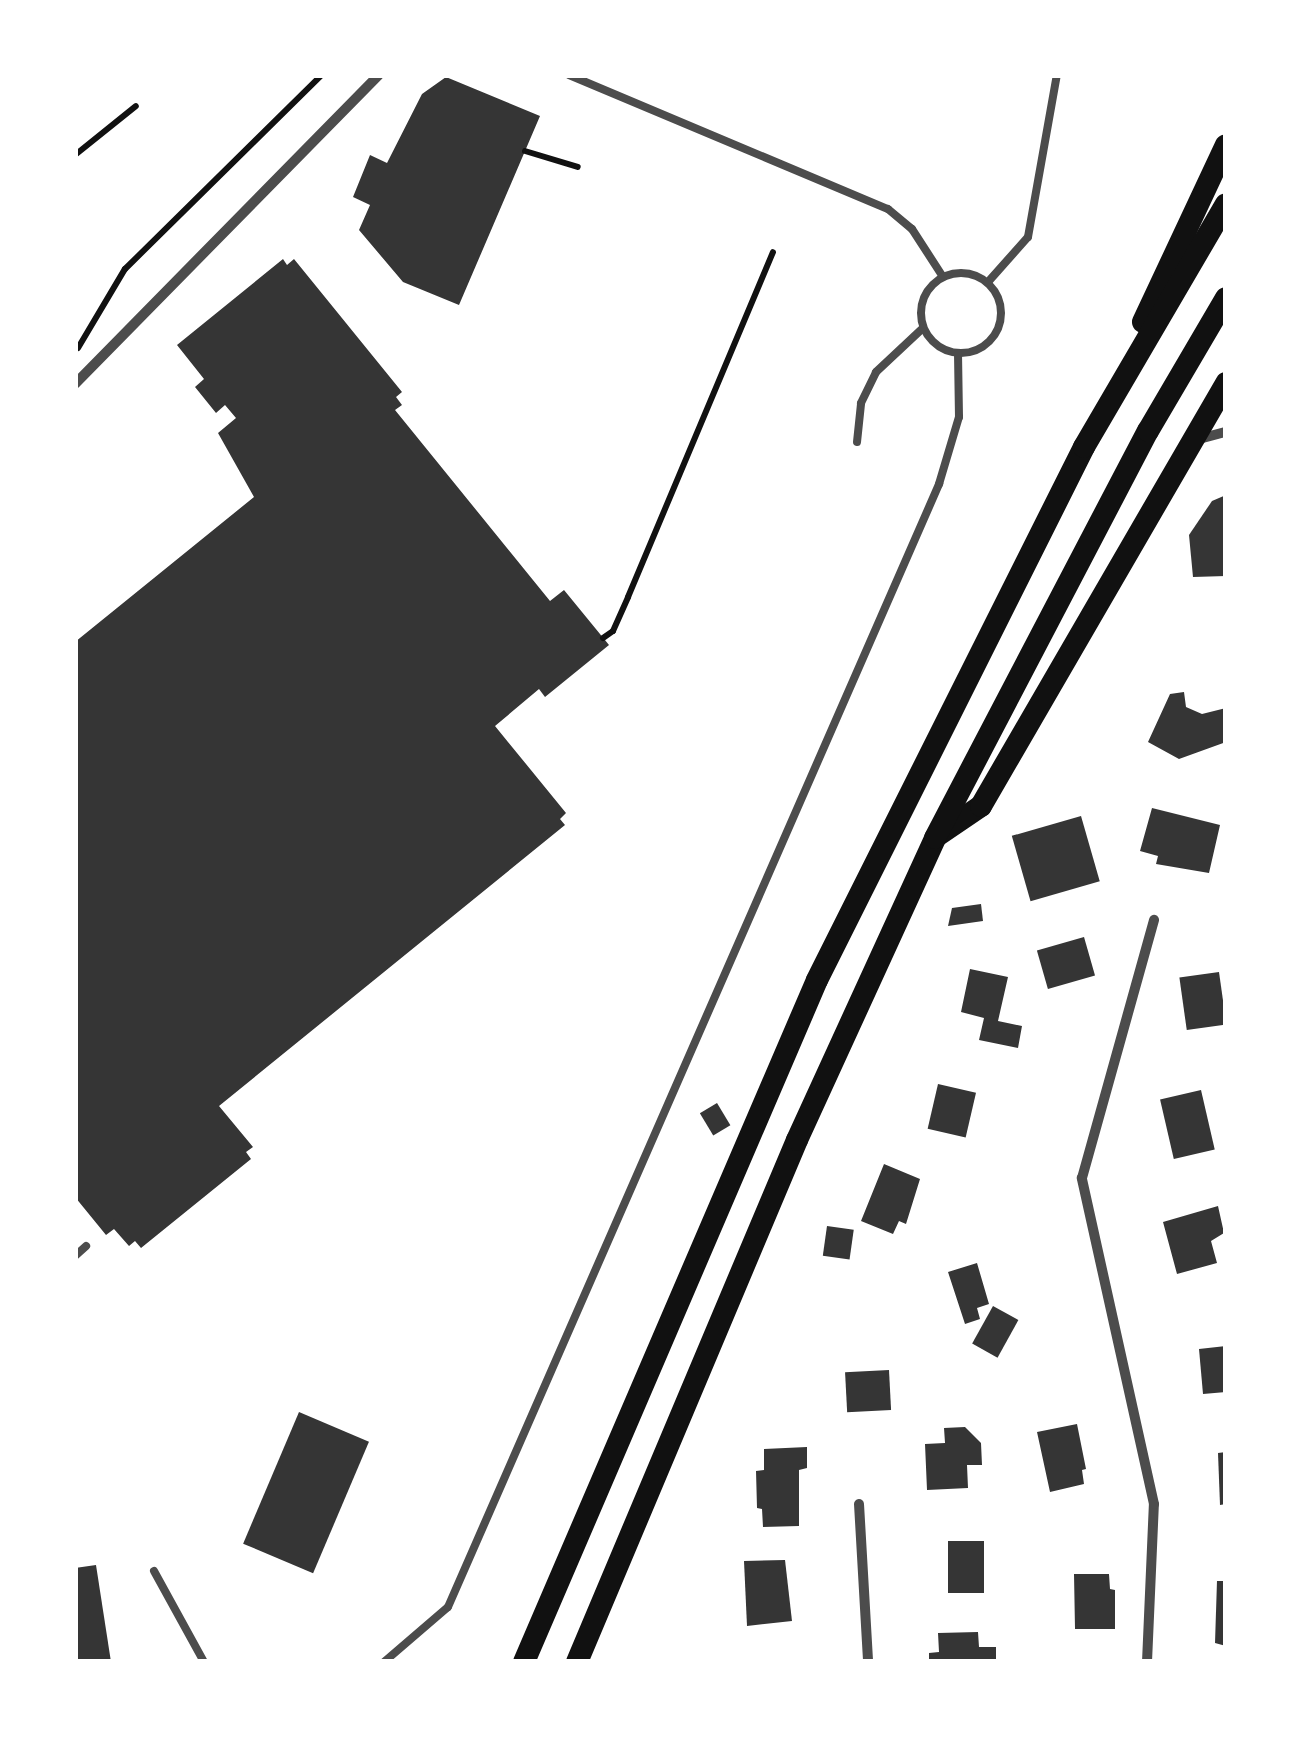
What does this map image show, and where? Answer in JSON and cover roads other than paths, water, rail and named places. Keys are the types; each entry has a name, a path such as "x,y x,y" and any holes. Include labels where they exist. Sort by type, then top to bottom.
{"main road":[{"path":"524,1662 817,980 1084,447 1226,145"},
{"path":"1084,447 1226,204"},
{"path":"577,1662 797,1140 934,838 1139,448 1226,298"},
{"path":"934,838 981,806 1226,383"}],"street":[{"path":"75,384 379,75"},
{"path":"1193,441 1226,432"},
{"path":"1147,1662 1154,1504 1082,1178 1154,920"},
{"path":"859,1504 868,1662"}],"lane":[{"path":"569,75 888,209 912,229 943,277"},
{"path":"988,282 1028,237 1057,75"},
{"path":"966,273 988,282 1000,304 998,329 982,348 958,354 940,348 924,328 923,299 943,277 966,273"},
{"path":"857,442 861,402 876,372 924,328"},
{"path":"384,1662 448,1607 456,1589 939,484 959,417 958,354"},
{"path":"75,1256 86,1246"},
{"path":"154,1571 204,1662"}]}
